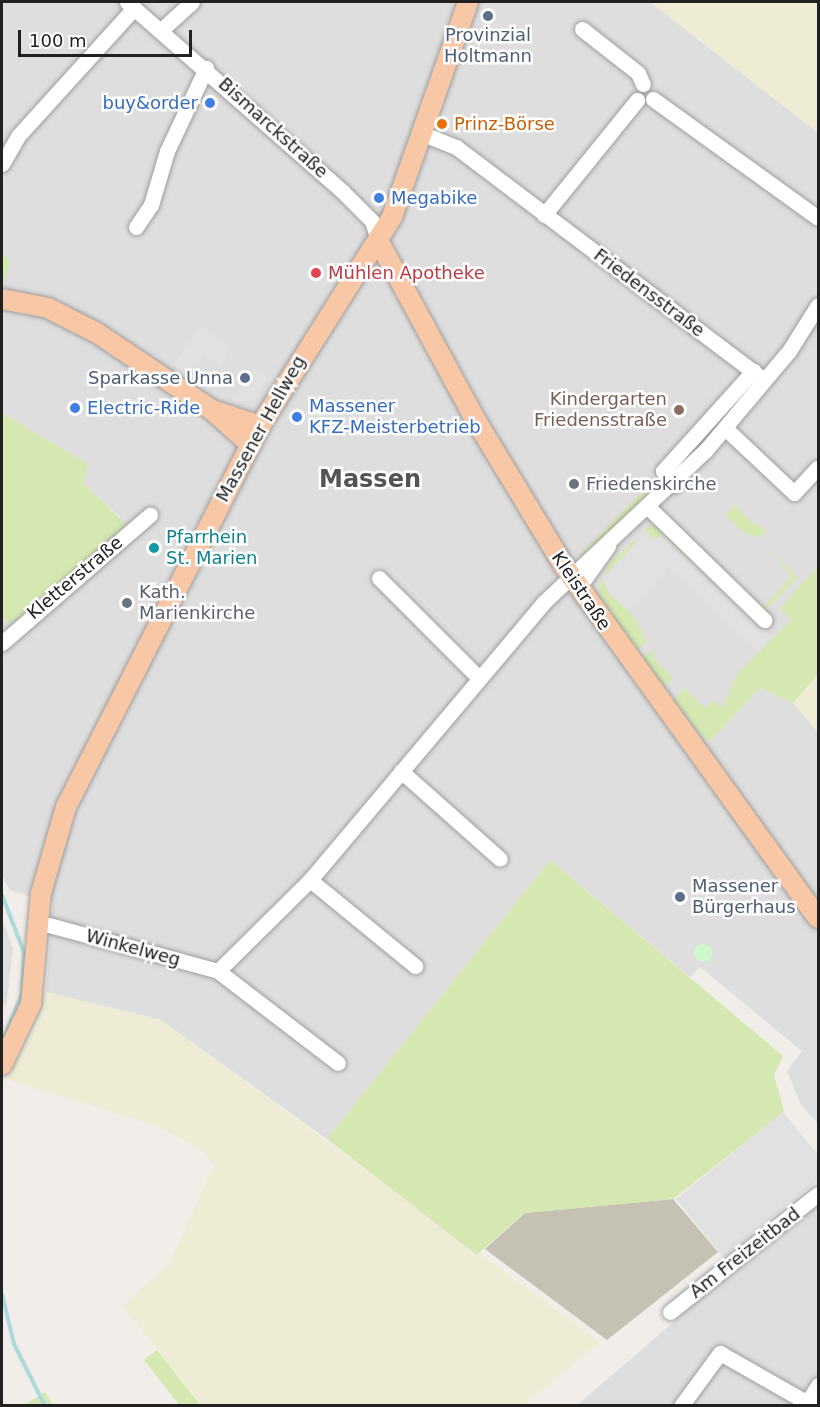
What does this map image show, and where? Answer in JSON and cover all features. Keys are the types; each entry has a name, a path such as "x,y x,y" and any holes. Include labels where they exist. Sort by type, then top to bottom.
{"main road":[{"name":"Massener Hellweg","path":"2,1065 31,1004 41,892 62,817 250,444 304,350 379,242 468,2"},
{"name":"Kleistraße","path":"379,242 475,419 574,582 819,918"},
{"path":"2,299 71,318 212,410 250,444"},
{"path":"212,410 260,426"}],"street":[{"path":"160,31 192,2"},
{"path":"2,164 18,136 130,5"},
{"name":"Bismarckstraße","path":"130,5 206,68 343,192 372,222 379,242"},
{"path":"582,29 638,73 643,84 652,87 653,99 819,218"},
{"path":"136,227 151,205 167,151 206,68"},
{"path":"544,215 637,100 636,89 643,84"},
{"path":"637,100 645,104 653,99"},
{"name":"Friedensstraße","path":"421,133 456,147 759,376"},
{"path":"675,485 663,471 759,376 819,305"},
{"path":"218,971 310,879 477,676 608,546 675,485 725,428 759,376"},
{"path":"725,428 794,493 819,467"},
{"path":"649,508 764,620"},
{"name":"Kletterstraße","path":"2,643 150,515"},
{"path":"379,578 477,676"},
{"path":"401,771 500,860"},
{"path":"310,879 415,966"},
{"name":"Winkelweg","path":"49,925 218,971 338,1063"},
{"name":"Am Freizeitbad","path":"670,1311 819,1194"},
{"path":"681,1406 720,1353 809,1404 819,1385"}],"shaded area":[{"path":"2,2 818,2 818,590 760,688 793,703 818,732 818,1123 801,1105 787,1071 802,1051 700,967 690,977 550,860 327,1139 161,1020 46,992 53,902 10,891 2,874 2,618 10,624 120,517 82,483 88,464 2,413"},
{"path":"650,2 818,2 818,133"},
{"path":"200,325 231,348 220,365 204,355 189,376 173,365"},
{"path":"253,365 269,377 253,401 229,401 250,377"},
{"path":"647,532 655,540 662,534 772,638 759,653 669,569 629,611 609,593 603,579"},
{"path":"818,674 818,732 793,703"},
{"path":"2,919 13,948 6,1007 2,1002"},
{"path":"46,992 161,1020 600,1342 523,1405 201,1405 123,1306 169,1264 214,1165 201,1150 160,1127 6,1079 26,1046"},
{"path":"783,1112 818,1155 818,1180 723,1257 676,1199"},
{"path":"673,1199 718,1252 607,1340 485,1249 525,1213"},
{"path":"818,1202 818,1405 576,1406 675,1321"}],"green space":[{"path":"2,253 11,262 2,287"},
{"path":"750,386 676,475 671,467"},
{"path":"2,413 88,464 83,483 128,526 10,624 2,618"},
{"path":"659,475 666,484 582,559 580,554"},
{"path":"734,505 753,523 767,530 760,537 745,534 725,515"},
{"path":"651,525 660,528 774,636 662,535 655,540 644,530"},
{"path":"635,539 637,541 604,577 608,565"},
{"path":"767,548 798,577 763,613 753,604 756,600 764,607 792,576"},
{"path":"818,566 818,674 793,703 760,688 708,743 673,700 684,688 705,708 713,700 722,708 737,674 791,620 780,608"},
{"path":"600,576 609,593 634,616 646,641 637,651 599,597"},
{"path":"654,649 654,659 673,678 664,689 642,659"},
{"path":"550,860 783,1056 774,1075 784,1112 673,1199 524,1213 477,1255 327,1139"},
{"path":"699,944 707,944 712,949 710,960 699,962 694,957 694,949"},
{"path":"157,1350 200,1405 179,1405 144,1360"},
{"path":"45,1392 53,1405 24,1405"}],"waterway":[{"path":"2,895 24,952 22,994 2,1042"},
{"path":"2,1294 14,1344 45,1406"}],"place":[{"name":"Provinzial Holtmann","path":"488,16"},
{"name":"buy&order","path":"210,103"},
{"name":"Prinz-Börse","path":"442,124"},
{"name":"Megabike","path":"379,198"},
{"name":"Mühlen Apotheke","path":"316,273"},
{"name":"Sparkasse Unna","path":"245,378"},
{"name":"Electric-Ride","path":"75,408"},
{"name":"Kindergarten Friedensstraße","path":"679,410"},
{"name":"Massener KFZ-Meisterbetrieb","path":"297,417"},
{"name":"Friedenskirche","path":"574,484"},
{"name":"Pfarrhein St. Marien","path":"154,548"},
{"name":"Kath. Marienkirche","path":"127,603"},
{"name":"Massener Bürgerhaus","path":"680,897"}],"district":[{"name":"Massen","path":"370,480"}]}
